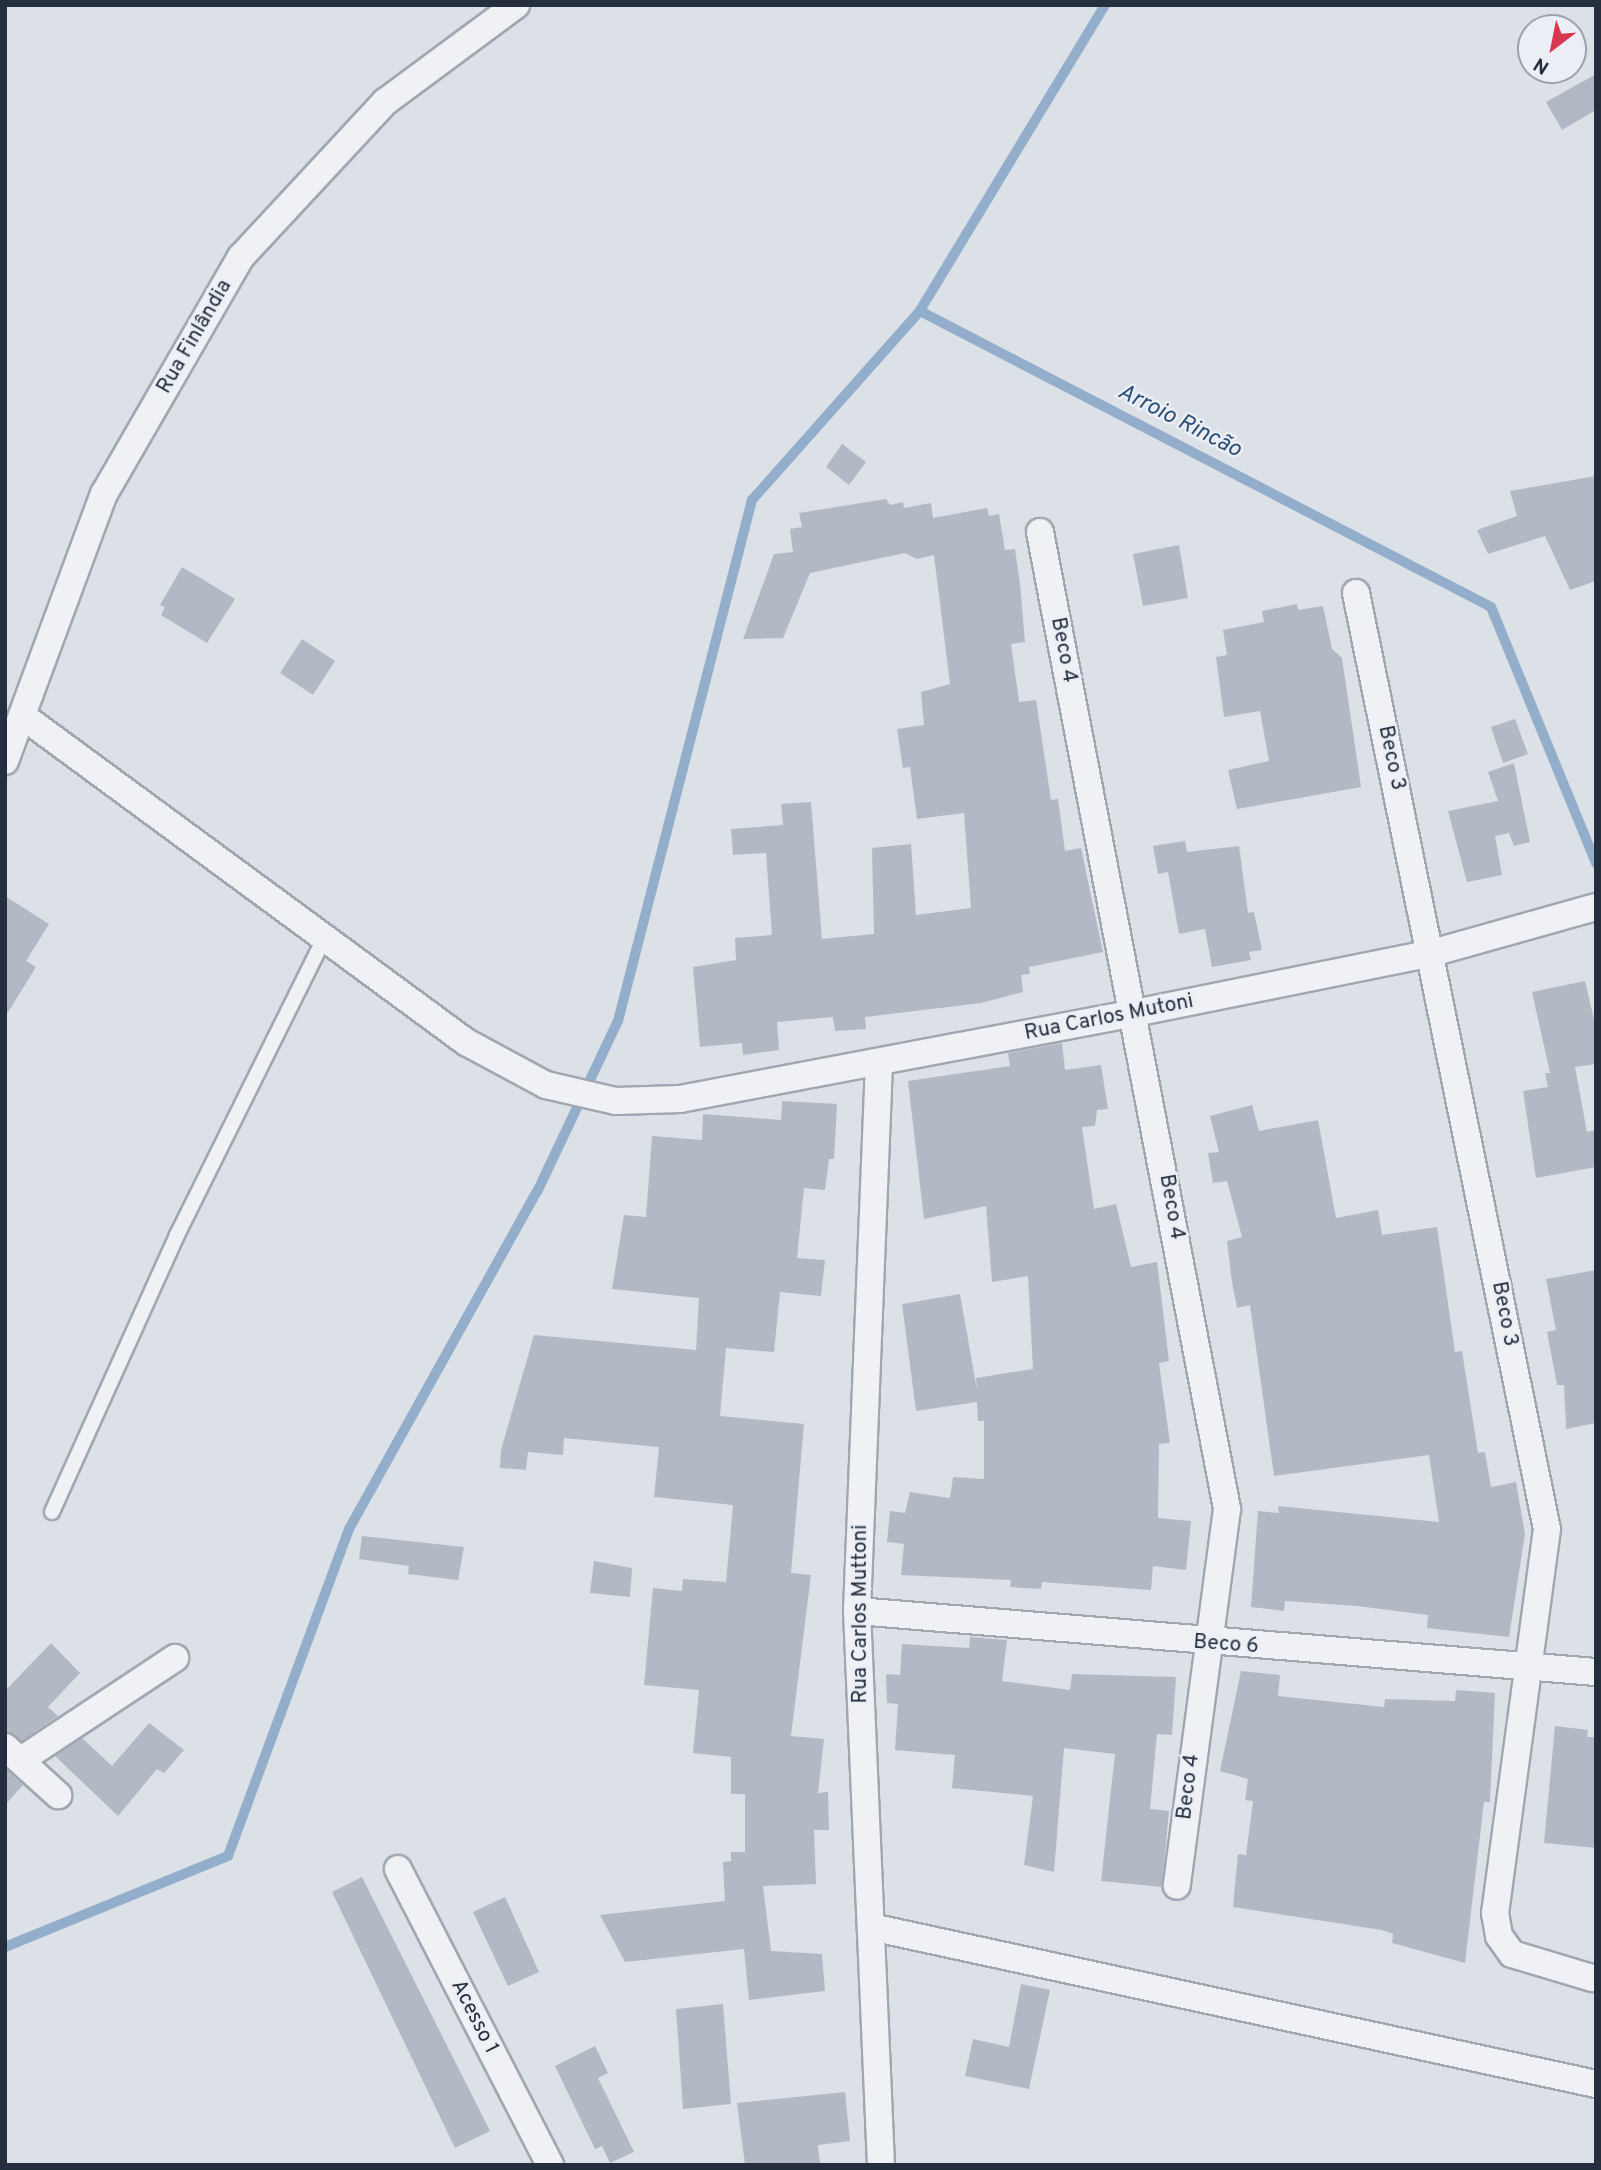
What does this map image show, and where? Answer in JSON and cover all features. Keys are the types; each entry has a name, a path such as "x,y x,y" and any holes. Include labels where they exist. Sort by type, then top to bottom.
{"street":[{"name":"Rua Finlândia","path":"5,761 24,717 104,494 241,257 385,102 516,5"},
{"name":"Beco 4","path":"1040,532 1135,1013 1227,1509 1177,1886"},
{"name":"Beco 3","path":"1356,593 1432,953 1546,1529 1495,1913 1499,1936 1513,1954 1592,1978"},
{"name":"Rua Carlos Mutoni","path":"24,717 466,1042 546,1085 616,1101 680,1100 1135,1013 1432,953 1596,907"},
{"name":"Rua Carlos Muttoni","path":"879,1063 857,1611 881,2165"},
{"name":"Beco 6","path":"857,1611 1207,1644 1596,1672"},
{"path":"58,1795 13,1754 175,1658"},
{"name":"Acesso 1","path":"398,1869 550,2165"},
{"path":"871,1927 1596,2084"}],"lane":[{"path":"52,1512 177,1236 325,937"}],"building":[{"path":"1596,74 1596,110 1562,130 1546,102 1578,84 1587,84 1587,79"},
{"path":"842,444 866,462 849,485 826,467"},
{"path":"1596,476 1596,581 1570,590 1545,536 1488,554 1477,530 1517,516 1510,491"},
{"path":"886,499 890,505 903,502 904,508 931,503 933,518 987,508 989,516 999,514 1005,550 1015,549 1020,584 1025,642 1011,644 1019,702 1036,700 1051,800 1058,799 1065,851 1081,848 1103,952 1029,967 1030,974 1021,975 1023,992 981,1003 865,1017 866,1029 835,1031 833,1017 777,1022 779,1050 743,1055 742,1043 700,1047 693,967 736,960 735,938 772,935 766,853 733,855 731,829 783,825 781,804 811,802 822,939 874,934 872,848 911,844 916,915 971,908 964,813 917,819 910,767 903,768 897,729 924,725 921,692 950,684 934,555 917,559 905,553 810,573 783,638 743,639 774,554 793,552 790,529 802,527 799,513"},
{"path":"1179,545 1188,598 1143,606 1133,554"},
{"path":"182,567 235,599 207,643 161,615 165,607 160,605"},
{"path":"1297,604 1298,610 1323,606 1332,649 1342,658 1361,787 1237,809 1228,770 1269,761 1260,711 1224,717 1216,657 1227,655 1223,630 1264,622 1262,611"},
{"path":"302,639 335,661 313,695 280,673"},
{"path":"1515,719 1528,754 1503,763 1491,727"},
{"path":"1514,763 1530,842 1514,846 1509,833 1495,836 1502,875 1467,882 1448,811 1498,801 1488,772"},
{"path":"1185,841 1187,852 1239,846 1248,913 1254,912 1262,950 1249,952 1251,960 1212,967 1205,929 1179,934 1168,872 1158,874 1153,846"},
{"path":"5,896 49,924 26,961 36,967 5,1017"},
{"path":"1585,981 1596,1028 1596,1064 1575,1067 1587,1132 1596,1130 1596,1167 1536,1178 1523,1091 1548,1087 1545,1073 1550,1073 1532,992"},
{"path":"1062,1043 1065,1070 1101,1065 1108,1109 1097,1110 1095,1126 1082,1127 1094,1209 1116,1204 1131,1267 1157,1262 1169,1361 1159,1363 1170,1443 1159,1444 1158,1518 1191,1521 1186,1570 1153,1566 1151,1590 1042,1582 1041,1589 1010,1587 1011,1580 901,1575 904,1544 887,1542 890,1511 905,1513 910,1492 950,1498 953,1477 984,1479 984,1421 978,1421 977,1402 916,1411 902,1304 960,1294 977,1390 976,1378 1033,1369 1028,1276 992,1282 986,1206 924,1219 908,1081 1010,1066 1008,1053"},
{"path":"782,1101 837,1104 834,1159 829,1159 825,1190 804,1188 797,1258 825,1260 821,1296 780,1292 774,1352 726,1348 720,1416 804,1424 791,1573 811,1575 791,1736 824,1739 818,1793 828,1792 829,1830 814,1830 816,1884 763,1886 771,1951 822,1954 825,1991 749,2000 744,1949 625,1962 600,1915 725,1901 723,1862 731,1861 731,1852 745,1852 745,1794 731,1794 731,1757 693,1753 699,1690 644,1685 653,1588 682,1591 683,1579 726,1582 733,1505 654,1497 659,1447 564,1438 563,1455 528,1452 526,1470 500,1468 501,1450 534,1335 696,1350 699,1298 612,1289 624,1215 646,1217 652,1136 702,1140 703,1114 781,1120"},
{"path":"1252,1105 1259,1131 1318,1120 1336,1218 1378,1210 1382,1235 1437,1227 1455,1352 1462,1351 1478,1453 1485,1452 1491,1487 1516,1482 1525,1534 1509,1637 1427,1628 1428,1615 1357,1606 1285,1601 1284,1611 1251,1607 1258,1511 1279,1513 1278,1506 1439,1522 1429,1455 1274,1476 1250,1305 1237,1308 1232,1282 1227,1241 1242,1237 1227,1181 1213,1183 1208,1153 1219,1152 1210,1116"},
{"path":"1596,1270 1596,1423 1566,1429 1564,1385 1557,1385 1547,1332 1556,1330 1546,1279"},
{"path":"362,1536 464,1547 458,1580 408,1574 409,1566 359,1559"},
{"path":"594,1561 632,1568 630,1597 590,1593"},
{"path":"970,1637 1007,1640 1002,1681 1070,1690 1072,1674 1176,1677 1172,1735 1157,1734 1150,1809 1169,1811 1162,1887 1101,1881 1115,1754 1064,1748 1054,1872 1024,1865 1033,1796 952,1788 955,1755 895,1750 898,1704 887,1703 886,1674 900,1675 902,1644 969,1648"},
{"path":"51,1643 80,1673 48,1707 58,1716 22,1741 5,1732 5,1691"},
{"path":"1241,1671 1280,1675 1278,1696 1384,1707 1385,1699 1455,1701 1456,1690 1495,1693 1490,1802 1484,1802 1465,1963 1392,1943 1393,1934 1382,1930 1233,1907 1238,1854 1246,1855 1253,1801 1245,1800 1248,1779 1220,1771"},
{"path":"149,1723 184,1750 164,1773 157,1769 118,1816 55,1756 82,1738 112,1766"},
{"path":"1555,1726 1588,1730 1587,1737 1596,1737 1596,1848 1544,1843"},
{"path":"5,1768 23,1785 5,1805"},
{"path":"362,1877 490,2131 455,2148 332,1892"},
{"path":"505,1897 539,1972 508,1986 473,1912"},
{"path":"1021,1984 1050,1990 1029,2089 965,2076 973,2039 1009,2047"},
{"path":"723,2004 731,2104 683,2109 676,2009"},
{"path":"595,2046 608,2073 598,2078 634,2152 610,2163 602,2146 595,2149 555,2066"},
{"path":"845,2092 850,2141 818,2145 820,2165 745,2165 737,2103"}],"waterway":[{"name":"Arroio Rincão","path":"1105,5 920,311 1491,607 1596,863"},
{"path":"5,1947 228,1856 349,1529 538,1190 618,1021 752,500 920,311"}]}
